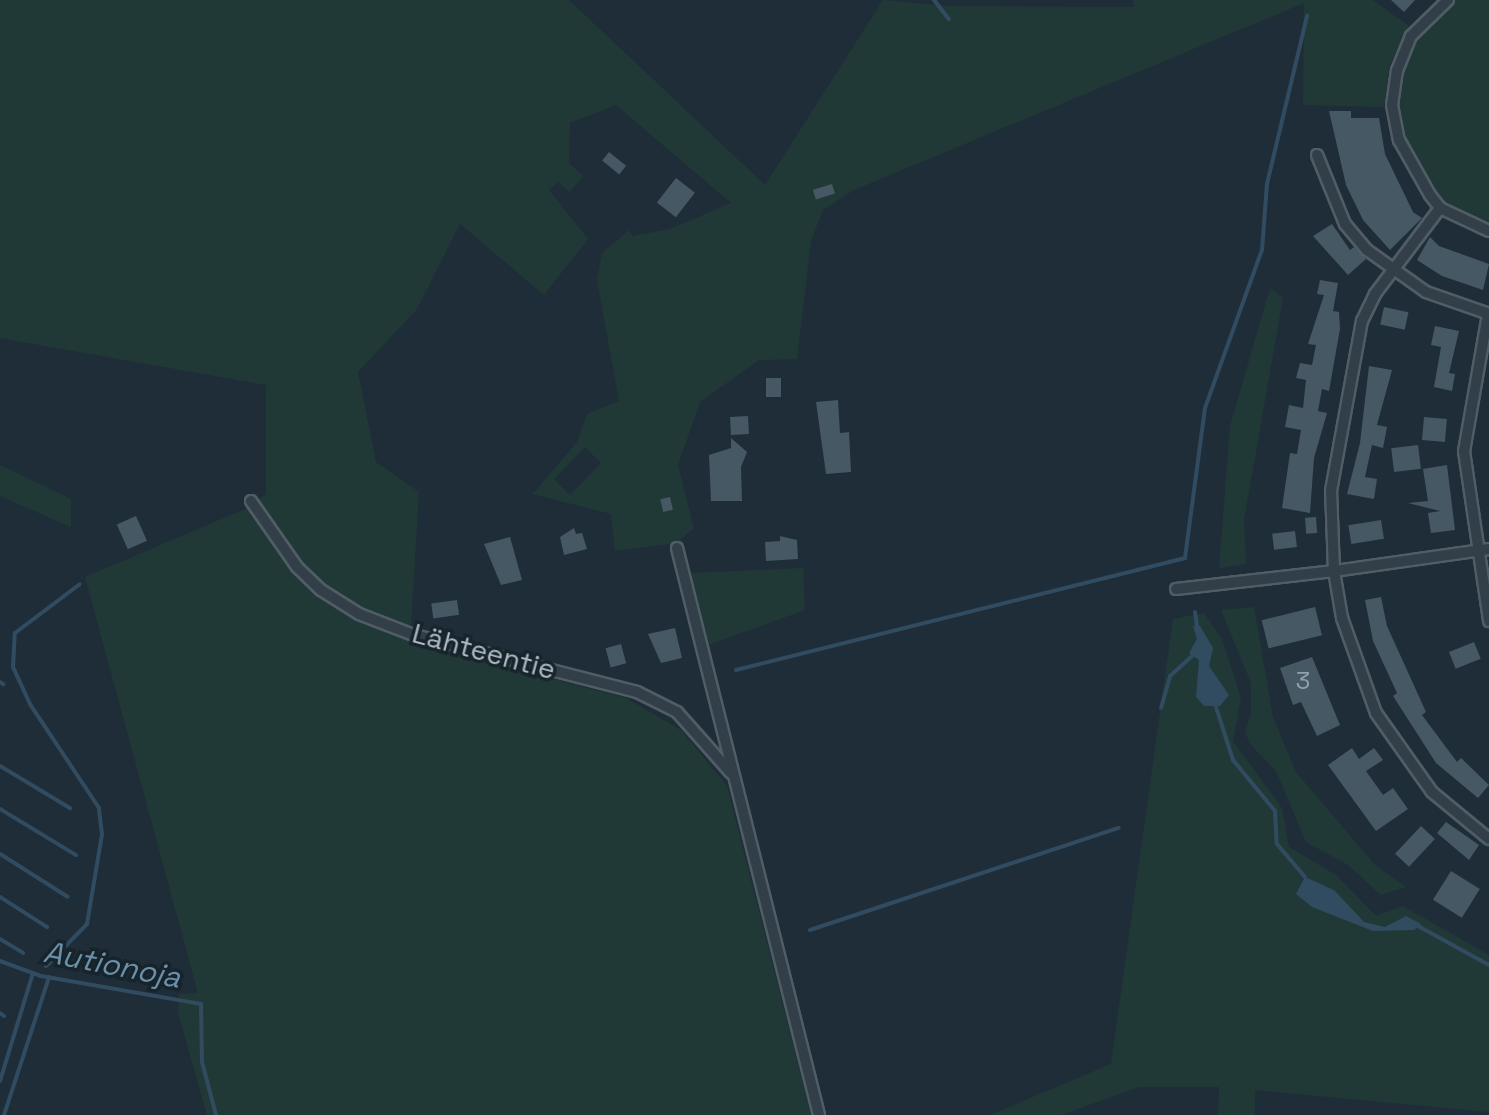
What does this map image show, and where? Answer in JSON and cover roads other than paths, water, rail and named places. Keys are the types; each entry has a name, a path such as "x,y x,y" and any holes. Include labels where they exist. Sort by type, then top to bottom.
{"street":[{"path":"1448,0 1411,36 1397,70 1392,105 1399,140 1413,172 1440,208 1489,231"},
{"path":"1317,155 1345,224 1394,273 1426,292 1488,314 1464,451 1475,550 1489,621"},
{"path":"1440,208 1394,273 1375,294 1362,321 1331,491 1334,571 1342,618 1376,713 1432,792 1489,839"},
{"name":"Lähteentie","path":"251,501 297,567 359,614 411,634 637,692 677,712 735,777"},
{"name":"Lähteentie","path":"677,548 819,1115"},
{"path":"1176,589 1489,549"}],"water":[{"path":"1193,626 1200,626 1213,648 1209,666 1229,695 1220,706 1204,706 1196,697 1199,660 1189,653 1197,639"},
{"path":"1305,877 1334,890 1364,922 1385,927 1406,916 1421,924 1414,930 1373,931 1312,907 1296,894"}],"waterway":[{"path":"934,0 949,19"},
{"path":"736,670 1185,558 1205,408 1262,250 1267,184 1307,16"},
{"path":"46,966 87,924 102,834 99,808 30,704 13,667 15,633 80,584"},
{"path":"1195,612 1197,626"},
{"path":"1161,708 1170,676 1193,655"},
{"path":"1216,707 1233,760 1275,811 1277,844 1305,877"},
{"path":"0,766 70,808"},
{"path":"0,809 76,855"},
{"path":"810,930 1119,828"},
{"path":"0,854 68,897"},
{"path":"0,897 47,927"},
{"path":"1418,926 1489,965"},
{"path":"0,939 23,953"},
{"name":"Autionoja","path":"0,961 41,976 201,1004 202,1062 216,1115"},
{"path":"0,1081 33,973"},
{"path":"4,1115 49,977"},
{"path":"0,1013 4,1016"}]}
